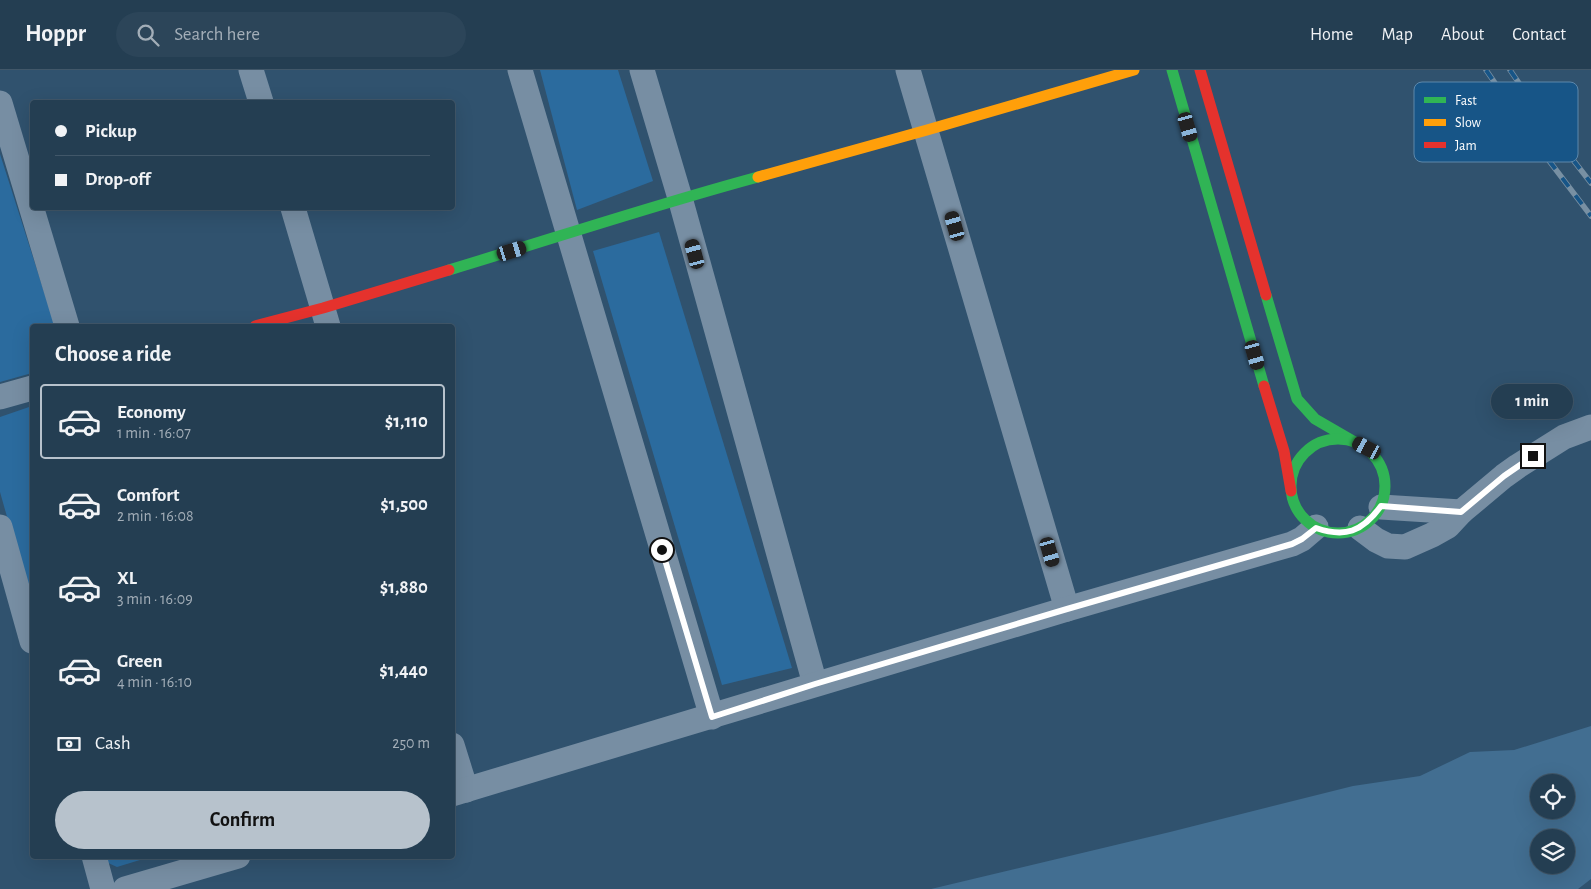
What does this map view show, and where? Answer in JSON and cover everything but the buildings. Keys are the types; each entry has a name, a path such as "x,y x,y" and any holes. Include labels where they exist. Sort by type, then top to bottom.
{"street":[{"path":"251,70 260,100"},
{"path":"520,70 712,717"},
{"path":"642,70 680,198 815,684"},
{"path":"908,70 1067,609"},
{"path":"271,324 326,317 680,198 927,130 1134,70"},
{"path":"1172,70 1284,451 1290,491 1295,506 1304,518 1316,528 1330,532 1345,533 1360,528 1372,519 1381,506 1385,491 1384,475 1378,460 1367,448 1317,422 1306,412 1297,399 1200,70"},
{"path":"0,103 30,203"},
{"path":"32,210 66,324"},
{"path":"294,210 326,317"},
{"path":"0,397 30,389"},
{"path":"1360,528 1388,546 1405,547 1448,526 1461,512 1518,466 1564,437 1591,427"},
{"path":"1290,491 1294,469 1307,449 1321,441 1337,438 1353,441"},
{"path":"1381,506 1461,512"},
{"path":"0,526 30,634"},
{"path":"455,765 459,792 712,717 815,684 1292,544 1316,528"},
{"path":"95,859 103,889"},
{"path":"125,889 222,859"}],"shaded area":[{"path":"540,70 618,70 653,181 577,210"},
{"path":"0,154 54,324 30,324 30,374 0,382"},
{"path":"659,232 792,668 722,685 593,251"},
{"path":"30,407 30,598 0,492 0,417"},
{"path":"1591,726 1591,879 1578,889 931,889 1353,786 1420,776 1470,752 1514,750"},
{"path":"105,859 143,859 117,867 106,862"}],"railway":[{"path":"1486,70 1494,82"},
{"path":"1510,70 1518,82"},
{"path":"1550,162 1591,216"},
{"path":"1575,162 1591,183"}],"traffic: fast":[{"path":"1172,70 1264,386"},
{"path":"449,270 758,177"},
{"path":"1266,295 1297,399 1315,419 1353,441"},
{"path":"1338,439 1356,443 1371,453 1381,468 1385,486 1381,504 1371,519 1356,529 1338,533 1320,529 1305,519 1295,504 1291,486 1295,468 1305,453 1320,443 1338,439"}],"traffic: slow":[{"path":"758,177 1134,70"}],"traffic: jam":[{"path":"1200,70 1266,295"},
{"path":"263,324 449,270"},
{"path":"1264,386 1284,451 1291,491"}],"route":[{"path":"662,550 712,717 815,684 1292,544 1316,528 1330,532 1345,533 1360,528 1372,519 1381,506 1461,512 1504,476 1533,456"}]}
